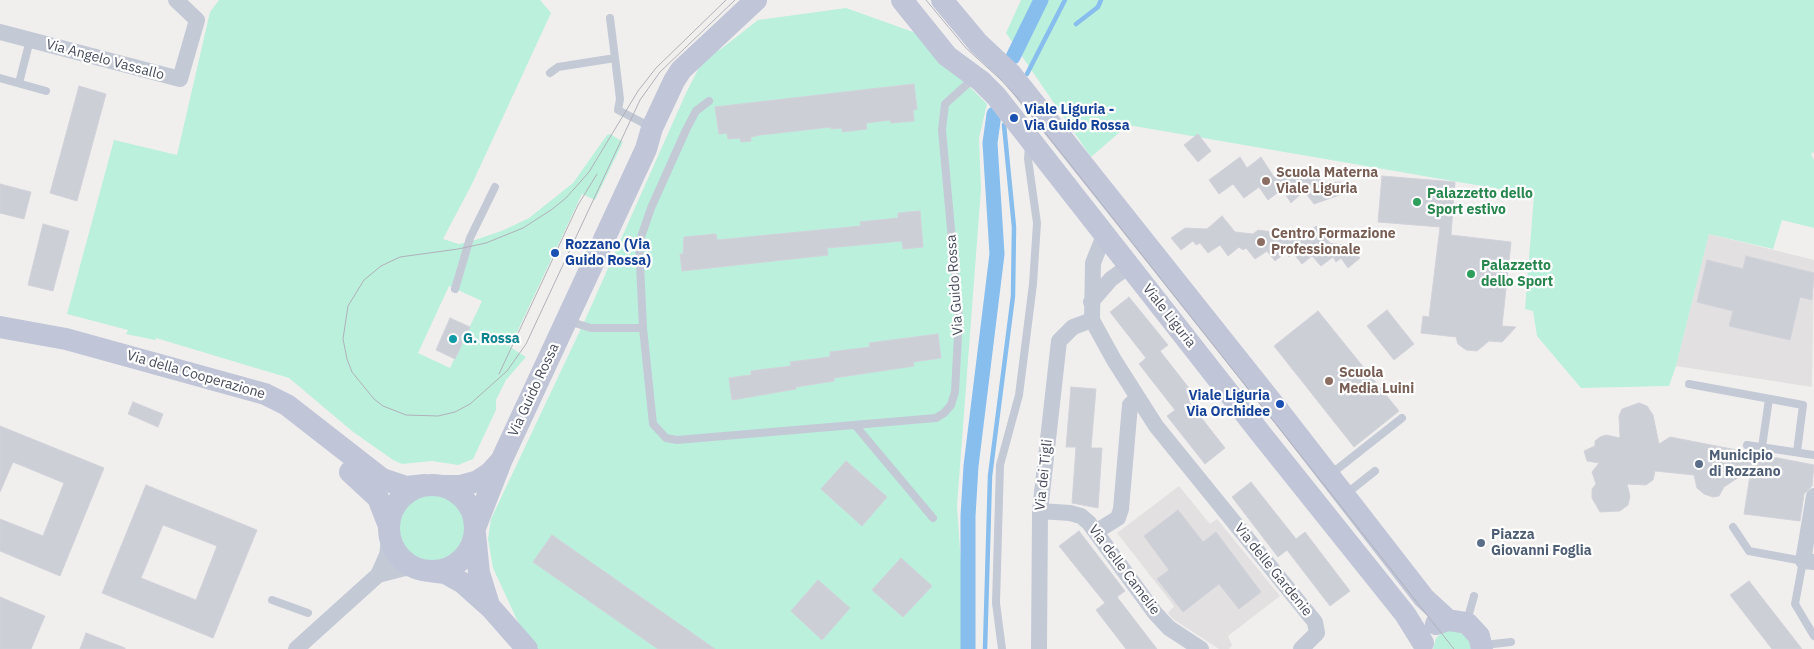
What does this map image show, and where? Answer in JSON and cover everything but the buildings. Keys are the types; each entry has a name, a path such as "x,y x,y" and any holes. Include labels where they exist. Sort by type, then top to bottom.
{"street":[{"name":"Via Angelo Vassallo","path":"0,32 180,79 197,20 176,0"},
{"name":"Via Guido Rossa","path":"491,608 479,572 475,531 502,459 646,149 652,128 682,70 750,4 763,0"},
{"name":"Viale Liguria","path":"942,0 978,43 1011,74 1330,476 1424,598 1457,621 1474,628 1482,647"},
{"name":"Viale Liguria","path":"903,4 947,56 976,77 996,96 1031,139 1260,434 1404,614 1422,647"},
{"path":"1097,532 1118,518 1121,509 1130,405 1137,398 1092,320 1093,263 1101,243 1108,238"},
{"path":"1091,302 1111,279 1122,272 1134,270"},
{"name":"Via dei Tigli","path":"1039,649 1040,510 1059,341 1073,326 1092,320"},
{"name":"Via della Cooperazione","path":"0,327 66,339 264,394 287,405 382,479 406,487 433,486"},
{"name":"Via della Cooperazione","path":"0,327 70,352 268,410 367,486 382,504 390,529"},
{"name":"Via delle Gardenie","path":"1137,398 1156,426 1315,622 1317,634 1301,649"},
{"name":"Via Guido Rossa","path":"433,486 460,486 478,481 494,469 502,459"},
{"path":"296,649 378,575 387,555 392,511 400,499 411,490 433,486 455,491 466,501 473,514 475,531 470,549 459,561 444,569 405,568 378,575"},
{"path":"1809,561 1814,496"},
{"name":"Via delle Camelie","path":"1040,510 1081,516 1097,532 1155,613 1169,628 1201,649"},
{"path":"390,529 393,545 400,556 410,564 425,570"},
{"name":"Via Guido Rossa","path":"425,570 456,578 491,608 527,649"},
{"path":"1422,647 1432,628 1457,621"}],"lane":[{"path":"610,18 620,99 618,110 652,128"},
{"path":"19,84 30,40"},
{"path":"550,73 558,67 615,58"},
{"name":"Via Guido Rossa","path":"710,101 696,111 686,130 643,229 639,256 643,328 653,424 666,438 677,440 936,418 951,405 955,392 959,317 942,130 945,104 976,77"},
{"path":"0,78 46,91"},
{"path":"1002,649 996,603 1000,465 1019,395 1033,284 1037,223 1028,159 1028,148 1031,139"},
{"path":"455,289 470,238 495,187"},
{"path":"566,320 591,328 643,328"},
{"path":"1689,384 1804,405 1797,452"},
{"path":"1762,447 1769,399"},
{"path":"1330,476 1402,418"},
{"path":"855,425 933,518"},
{"path":"1747,445 1814,455"},
{"path":"1344,495 1375,471"},
{"path":"1733,526 1749,550 1809,561 1795,604 1814,636"},
{"path":"1457,621 1468,611 1474,596"},
{"path":"272,600 308,613"},
{"path":"1482,647 1512,642"}],"shaded area":[{"path":"1709,234 1814,260 1812,387 1676,366"},
{"path":"1179,486 1210,524 1217,519 1280,596 1228,636 1232,645 1229,649 1219,649 1173,619 1168,613 1174,606 1117,533"}],"green space":[{"path":"219,0 540,0 551,13 472,184 443,239 459,244 504,230 529,218 573,183 607,135 610,134 623,142 595,200 582,194 510,347 526,357 506,380 496,400 496,410 473,459 458,465 432,461 402,464 393,460 352,431 289,378 156,338 155,340 126,334 128,330 67,314 114,140 177,155 210,12","holes":["449,286 482,301 450,368 418,353"]},
{"path":"1021,0 1814,0 1814,152 1811,154 1814,160 1814,228 1782,220 1773,249 1709,234 1676,366 1669,386 1581,388 1537,336 1533,311 1525,309 1534,195 1128,125 1091,157 1006,33"},
{"path":"846,8 916,33 987,104 979,138 981,189 957,506 967,649 537,649 524,635 493,568 488,539 491,519 585,320 686,93 705,56 721,49 758,20"},
{"path":"432,493 445,496 457,503 464,515 467,528 464,541 457,553 445,560 432,563 419,560 407,553 400,541 397,528 400,515 407,503 419,496"},
{"path":"1447,629 1467,633 1474,649 1433,649 1436,638"}],"waterway":[{"path":"1013,57 1041,0"},
{"path":"1027,74 1065,0"},
{"path":"1076,24 1098,7 1101,0"},
{"path":"968,649 968,516 971,466 997,254 990,143 994,114"},
{"path":"985,649 990,476 1013,296 1014,227 1004,125"}],"tram line":[{"path":"726,0 656,68 638,91 589,172 566,198 551,210 523,228 486,243 400,257 381,266 364,280 348,306 343,339 352,372 374,399 383,406 406,415 438,416 455,412 470,404 507,371 526,344 640,100 660,72 735,0"},
{"path":"926,0 966,48 1017,97 1454,649"},
{"path":"499,374 578,205 597,174"}],"place":[{"name":"Viale Liguria - Via Guido Rossa","path":"1014,118"},
{"name":"Scuola Materna Viale Liguria","path":"1266,181"},
{"name":"Palazzetto dello Sport estivo","path":"1417,202"},
{"name":"Centro Formazione Professionale","path":"1261,242"},
{"name":"Rozzano (Via Guido Rossa)","path":"555,253"},
{"name":"Palazzetto dello Sport","path":"1471,274"},
{"name":"G. Rossa","path":"453,339"},
{"name":"Scuola Media Luini","path":"1329,381"},
{"name":"Viale Liguria Via Orchidee","path":"1280,404"},
{"name":"Municipio di Rozzano","path":"1699,464"},
{"name":"Piazza Giovanni Foglia","path":"1481,543"}]}
